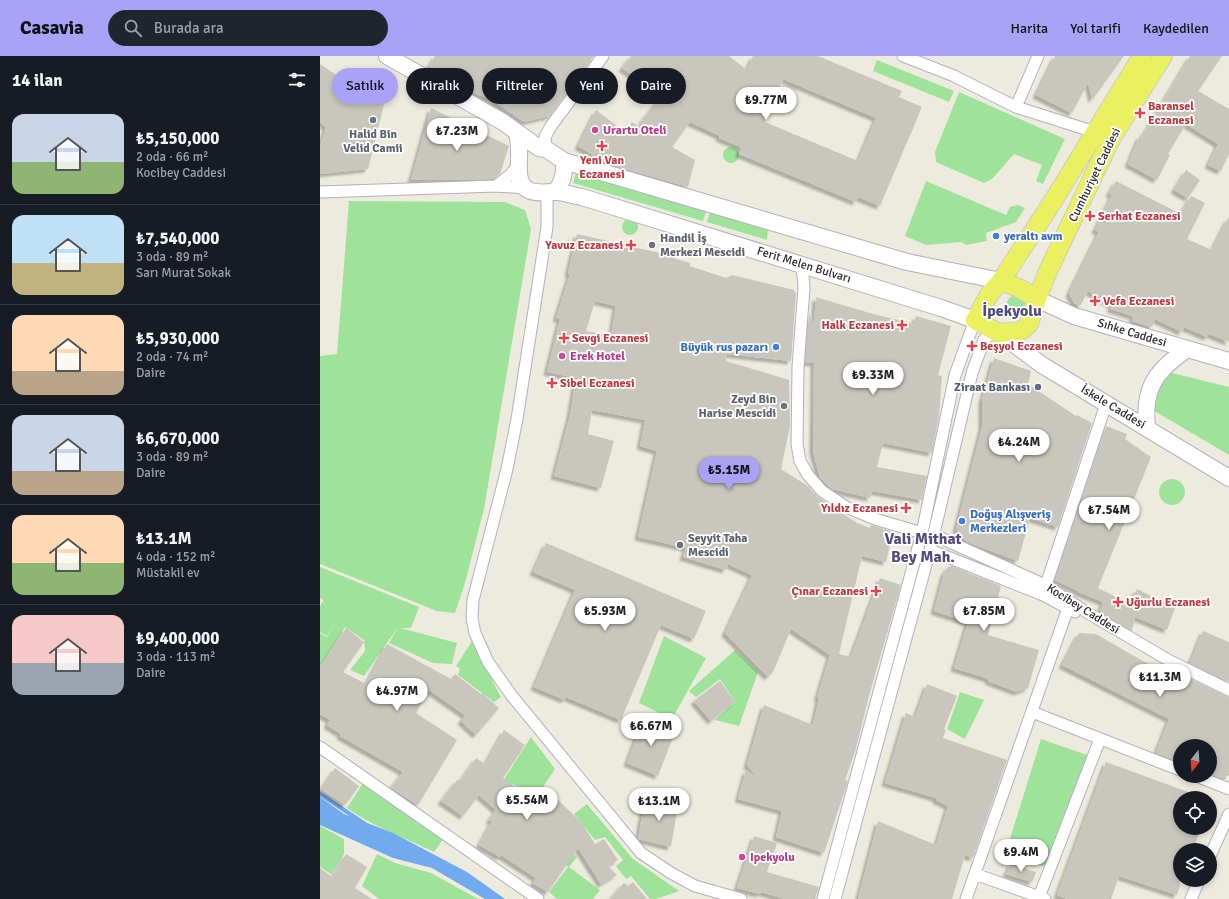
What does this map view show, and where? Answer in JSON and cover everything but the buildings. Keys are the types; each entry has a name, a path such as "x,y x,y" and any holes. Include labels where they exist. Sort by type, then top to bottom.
{"main road":[{"path":"387,56 503,122 517,133 564,161 907,262 1001,281 1021,289 1037,299 1029,324 1021,331 999,333 976,320 990,293 1001,281"},
{"name":"Cumhuriyet Caddesi","path":"1037,299 1104,135 1142,56"},
{"name":"Cumhuriyet Caddesi","path":"1001,281 1104,135 1163,56"},
{"path":"517,133 520,146 520,179 526,188"},
{"path":"520,164 527,154 542,148"},
{"path":"551,193 562,181 565,167 564,161"},
{"name":"Ferit Melen Bulvarı","path":"526,188 536,194 551,193 582,197 802,264 976,320"},
{"name":"Sıhke Caddesi","path":"1037,299 1074,316 1186,350 1229,361"},
{"name":"İskele Caddesi","path":"999,333 1042,364 1229,478"},
{"path":"1147,427 1146,398 1152,382 1170,360 1186,350"}],"street":[{"path":"542,148 545,137 551,126 604,56"},
{"path":"902,56 922,60 1016,107 1104,135"},
{"path":"1016,107 1038,56"},
{"path":"496,186 510,175 520,164"},
{"path":"320,192 496,186 526,188"},
{"path":"551,193 517,419 507,469 473,600 472,618 475,633 488,662 512,696 641,853 671,873 695,886 741,899"},
{"path":"802,264 804,288 798,367 797,444 800,461 822,491 846,507 922,533"},
{"path":"823,899 922,533 955,375 976,320"},
{"path":"835,899 934,535 972,373 984,340 989,335 999,333"},
{"path":"1044,590 1106,404"},
{"name":"Kocibey Caddesi","path":"934,535 1083,610 1170,661 1229,690"},
{"name":"Kocibey Caddesi","path":"930,550 1044,590 1068,608 1151,658 1229,698"},
{"path":"966,899 1068,608"},
{"path":"1032,712 1173,767"},
{"path":"975,874 1042,898 1100,739"},
{"path":"320,747 538,899"},
{"path":"1214,783 1229,789"},
{"path":"1216,843 1229,814"},
{"path":"1191,899 1196,887"}],"green space":[{"path":"877,60 954,91 949,102 873,71"},
{"path":"959,92 1065,139 1043,184 1036,181 1042,165 1014,154 992,179 984,183 936,162 935,152"},
{"path":"731,147 738,152 739,155 734,162 731,163 724,158 723,155 728,148"},
{"path":"577,170 707,209 703,221 573,183"},
{"path":"926,181 1006,215 1010,207 1018,205 1025,208 1016,222 986,233 987,241 966,245 962,242 926,245 905,236"},
{"path":"349,201 505,202 525,210 531,229 484,509 465,583 455,613 437,611 320,564 320,356 337,354"},
{"path":"710,211 768,229 767,240 707,222"},
{"path":"630,219 637,224 638,227 633,234 630,235 623,230 622,227 627,220"},
{"path":"1016,295 1022,298 1025,304 1022,310 1016,313 1010,310 1007,304 1010,298"},
{"path":"1168,372 1229,387 1229,455 1151,409 1153,391"},
{"path":"1172,479 1181,483 1185,492 1181,501 1172,505 1163,501 1159,492 1163,483"},
{"path":"320,567 419,607 411,628 400,628 457,643 452,664 433,663 389,643 398,627 364,676 350,670 365,651 364,640 345,627 321,665 320,633 327,637 336,623 327,636 320,632 320,606 323,601 328,611 323,600 320,598"},
{"path":"664,636 706,658 672,719 639,703"},
{"path":"472,641 501,697 494,702 458,675 460,669 456,666"},
{"path":"735,650 758,672 739,726 715,720 735,702 720,679 696,697 689,691"},
{"path":"960,692 984,700 965,739 947,729"},
{"path":"531,737 555,769 535,799 513,784 506,789 503,781"},
{"path":"1041,739 1087,755 1046,867 1005,855"},
{"path":"363,783 443,839 434,852 378,826 347,808"},
{"path":"587,804 633,859 679,891 656,899 650,899 631,876 626,879 616,866 623,860 605,837 595,840 574,814"},
{"path":"320,826 344,839 344,854 331,874 320,867"},
{"path":"560,841 577,857 569,867 600,890 593,899 557,899 549,892 568,867 551,850"},
{"path":"377,854 395,863 431,873 478,899 379,899 362,886"}],"water":[{"path":"320,797 344,814 393,833 467,872 505,899 485,899 432,868 393,858 320,825"}],"waterway":[{"path":"320,794 365,824"}],"place":[{"name":"Baransel Eczanesi","path":"1140,113"},
{"name":"Halid Bin Velid Camii","path":"373,120"},
{"name":"Urartu Oteli","path":"595,130"},
{"name":"Yeni Van Eczanesi","path":"602,146"},
{"name":"Serhat Eczanesi","path":"1090,216"},
{"name":"yeraltı avm","path":"996,236"},
{"name":"Yavuz Eczanesi","path":"631,245"},
{"name":"Handil İş Merkezi Mescidi","path":"652,245"},
{"name":"Vefa Eczanesi","path":"1095,301"},
{"name":"Halk Eczanesi","path":"902,325"},
{"name":"Sevgi Eczanesi","path":"564,338"},
{"name":"Beşyol Eczanesi","path":"972,346"},
{"name":"Büyük rus pazarı","path":"776,347"},
{"name":"Erek Hotel","path":"562,356"},
{"name":"Sibel Eczanesi","path":"552,383"},
{"name":"Ziraat Bankası","path":"1038,387"},
{"name":"Zeyd Bin Harise Mescidi","path":"784,406"},
{"name":"Yıldız Eczanesi","path":"906,508"},
{"name":"Doğuş Alışveriş Merkezleri","path":"962,521"},
{"name":"Seyyit Taha Mescidi","path":"680,545"},
{"name":"Çınar Eczanesi","path":"876,591"},
{"name":"Uğurlu Eczanesi","path":"1118,602"},
{"name":"Ipekyolu","path":"742,857"}],"district":[{"name":"İpekyolu","path":"1012,311"},
{"name":"Vali Mithat Bey Mah.","path":"923,548"}]}
